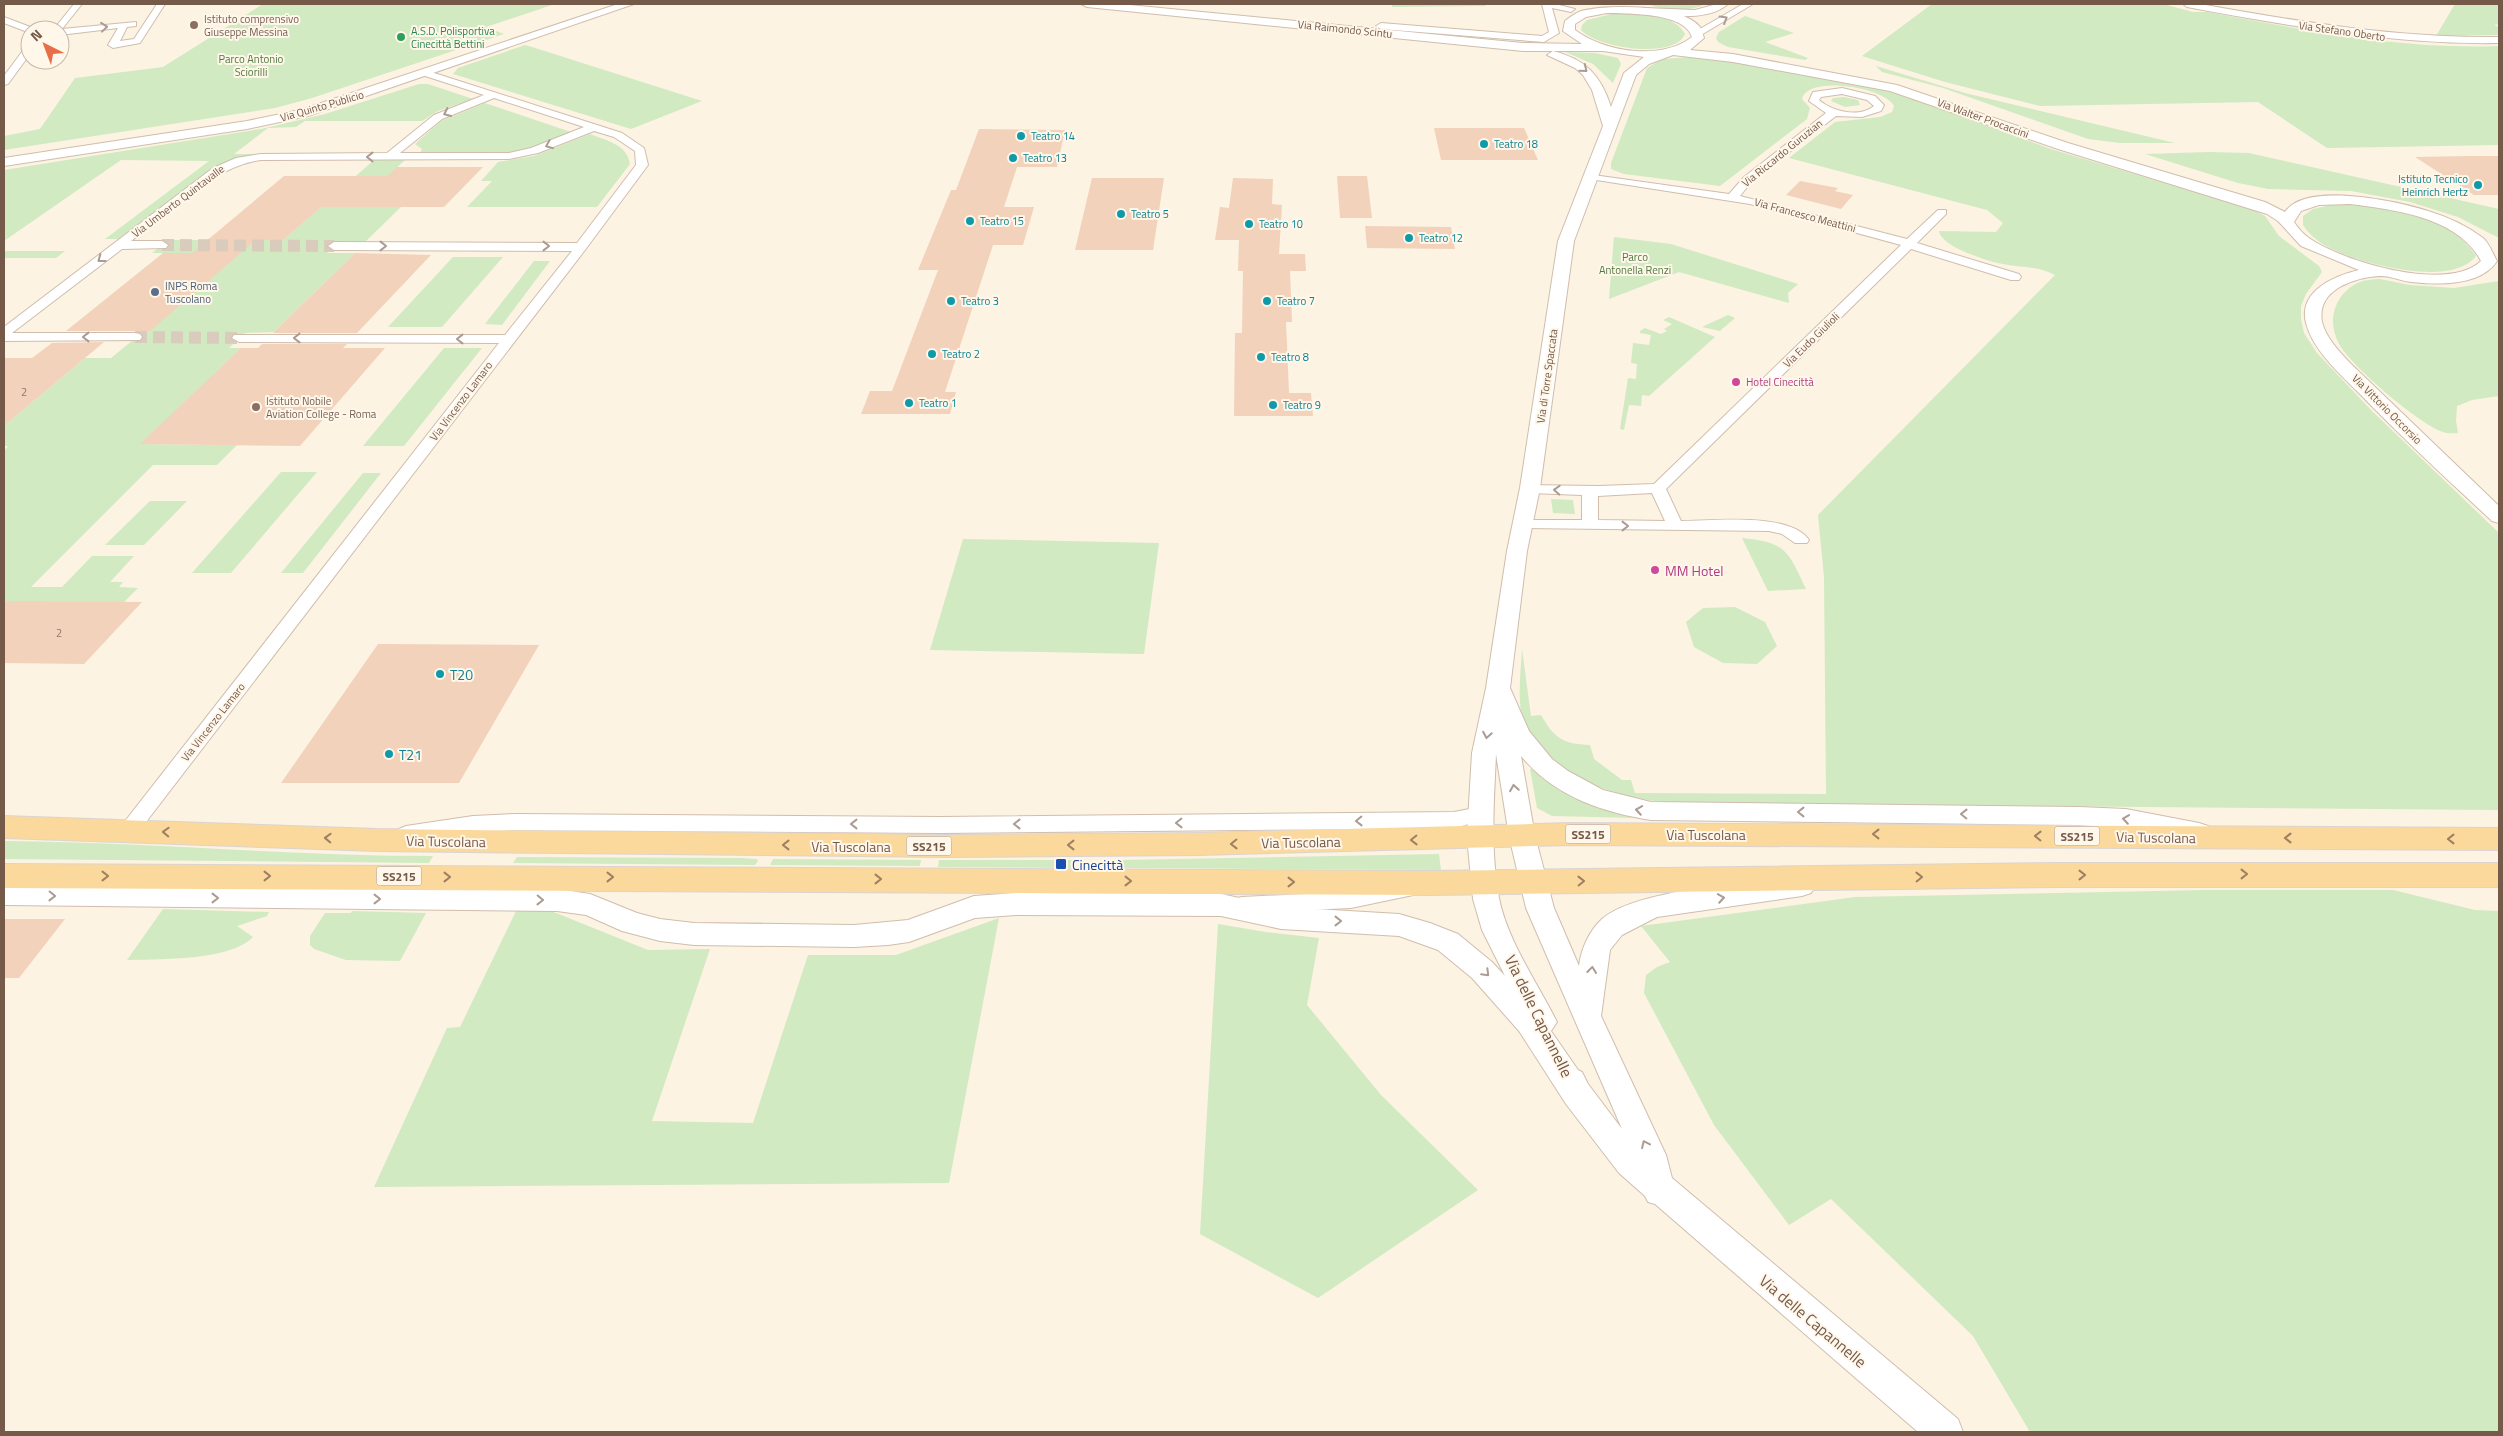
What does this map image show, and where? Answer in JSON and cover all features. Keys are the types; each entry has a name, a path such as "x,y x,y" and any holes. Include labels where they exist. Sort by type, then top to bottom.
{"main road":[{"name":"Via Tuscolana","path":"4,827 377,840 957,846 1200,844 1480,825 1522,836 1571,834 1877,834 2225,838 2499,838"},
{"name":"SS215","path":"4,876 804,878 1430,883 2359,874 2499,875"},
{"path":"2359,874 2499,889"}],"street":[{"path":"66,20 78,4"},
{"path":"124,25 113,46 137,42 161,4"},
{"name":"Via Quinto Publicio","path":"4,162 278,119 338,103 607,4"},
{"name":"Via Quinto Publicio","path":"4,155 278,112 424,70 628,4"},
{"name":"Via Raimondo Scintu","path":"1087,4 1523,47 1603,48"},
{"name":"Via Raimondo Scintu","path":"1151,4 1532,42 1554,40 1569,31"},
{"path":"1619,4 1644,11"},
{"path":"1603,48 1581,41 1569,31 1571,10 1700,12 1724,4"},
{"path":"1630,73 1645,61 1669,51 1688,46 1698,36 1749,4"},
{"name":"Via Stefano Oberto","path":"2192,4 2372,36 2440,41 2499,40"},
{"name":"Via Raimondo Scintu","path":"1381,26 1544,39 1554,34 1547,5 1571,10"},
{"name":"Via Walter Procaccini","path":"1644,11 1681,20 1693,27 1698,36 1725,50 1844,71 1908,85 2086,145 2247,192 2275,197"},
{"path":"4,20 20,26"},
{"path":"70,31 149,22"},
{"path":"1523,47 1564,58 1586,68 1597,86 1610,127"},
{"name":"Via Walter Procaccini","path":"1603,48 1616,51 1669,51 1733,58 1865,81 1902,90 2063,146 2254,203 2277,214 2286,222 2290,230 2305,242 2350,263 2393,274 2436,278 2499,273"},
{"path":"1616,51 1629,62 1630,73"},
{"path":"4,82 20,61"},
{"name":"Via Vincenzo Lamaro","path":"129,830 572,259 632,180 642,162 640,150 618,135 493,95 424,70"},
{"name":"Via di Torre Spaccata","path":"1480,825 1484,753 1498,688 1516,560 1530,488 1566,241 1630,73"},
{"name":"Via Riccardo Guruzian","path":"1734,197 1748,179 1834,112 1865,114 1872,112 1879,105 1871,98 1853,92 1824,92 1814,98 1818,105 1834,112"},
{"path":"389,157 438,117 493,95"},
{"name":"Via Umberto Quintavalle","path":"4,335 217,170 231,162 261,157 514,156 534,151 594,127"},
{"name":"Via Francesco Meattini","path":"1590,176 1734,197 1909,244 2015,277"},
{"path":"2290,198 2315,201 2354,200 2405,209 2462,230 2480,244 2499,252"},
{"path":"2286,222 2287,214 2291,210 2315,201"},
{"name":"Via Eudo Giulioli","path":"1658,488 1942,212"},
{"path":"2305,242 2329,269 2329,285 2352,275 2393,274"},
{"name":"Via Walter Procaccini","path":"2469,274 2487,265 2489,260 2488,255 2480,244"},
{"name":"Via Umberto Quintavalle","path":"119,245 162,245"},
{"path":"334,246 581,246"},
{"path":"572,259 589,260"},
{"name":"Via Vittorio Occorsio","path":"2329,285 2318,299 2314,319 2319,336 2330,351 2410,434 2499,517"},
{"name":"Via Umberto Quintavalle","path":"4,335 135,337"},
{"path":"239,338 509,339"},
{"path":"1530,488 1590,491 1658,488 1675,526"},
{"path":"1590,491 1590,525"},
{"path":"1523,525 1775,527 1788,530 1801,540"},
{"name":"Via di Torre Spaccata","path":"1498,688 1522,836"},
{"name":"Via Tuscolana","path":"1498,688 1519,734 1542,763 1563,780 1589,794 1631,808 1652,811 2098,816 2134,820 2225,838"},
{"name":"Via Tuscolana","path":"377,840 453,826 516,822 949,825 1443,820 1480,825"},
{"name":"Via delle Capannelle","path":"1480,825 1484,882 1490,914 1496,930 1577,1094 1630,1163 1659,1190 1945,1432"},
{"path":"1522,836 1540,908 1587,1018 1650,1155 1659,1190"},
{"path":"1587,1018 1594,956 1598,945 1612,927 1628,917 1653,907 1853,878"},
{"path":"4,895 557,900 590,905 632,923 684,934 854,936 909,931 964,910 991,905 1220,905 1351,900 1430,883"},
{"path":"1220,905 1281,918 1375,922 1399,925 1430,934 1448,942 1482,970 1517,1007 1577,1094"}],"green space":[{"name":"Parco Antonio Sciorilli","path":"263,4 555,4 486,27 504,34 312,98 275,108 4,150 4,136 40,129 75,78 163,67"},
{"path":"1392,4 1485,4 1486,6 1392,7"},
{"path":"1648,4 1706,4 1684,10 1670,10"},
{"path":"1932,4 2163,4 2193,12 2208,12 2389,42 2426,45 2499,46 2499,145 2327,148 2258,102 2040,106 1945,82 1862,56"},
{"path":"2455,4 2499,4 2499,24 2494,25 2499,27 2499,35 2436,36"},
{"path":"1612,14 1652,15 1672,21 1685,34 1678,42 1666,47 1651,49 1618,46 1602,42 1581,30 1582,25 1587,20"},
{"path":"1745,16 1794,33 1765,42 1808,58 1805,60 1728,47 1718,42 1716,38 1719,32"},
{"path":"525,45 702,101 631,129 453,74 458,68"},
{"path":"1565,52 1595,53 1618,58 1621,64 1613,83 1593,64"},
{"path":"1708,58 1846,81 1909,97 2051,149 2254,210 2265,216 2279,236 2319,266 2322,272 2306,294 2301,306 2304,333 2317,353 2372,411 2499,533 2499,810 1671,803 1626,795 1580,779 1559,766 1542,751 1529,733 1521,711 1522,649 1531,716 1541,715 1550,729 1566,741 1590,745 1594,759 1622,780 1631,780 1635,793 1826,794 1824,577 1818,515 2055,275 2034,268 2005,265 1983,259 1964,252 1942,237 1939,231 1996,232 2003,223 1987,210 1789,158 1835,122 1880,117 1892,112 1894,106 1887,99 1862,89 1831,86 1818,87 1807,92 1802,99 1810,108 1807,119 1720,186 1624,174 1611,169 1611,163 1647,68 1662,59"},
{"path":"1876,66 1965,93 2175,143 2120,143 2088,139 1943,88 1882,72"},
{"path":"419,84 428,84 473,99 438,111 422,121 305,121 296,127 268,128 234,154 260,154 216,166 118,239 105,239 209,161 121,160 4,241 4,170 261,129 325,114"},
{"path":"1844,97 1858,100 1860,105 1845,107 1831,101 1833,98"},
{"path":"485,103 571,132 524,151 507,154 420,154 422,149 415,144 441,121"},
{"path":"590,134 621,148 628,157 630,164 597,207 467,207 492,181 481,181 498,162 534,156"},
{"path":"2249,153 2499,209 2499,238 2458,217 2410,202 2351,191 2268,189 2238,183 2145,154"},
{"path":"374,160 405,160 353,207 401,207 364,243 338,242 327,253 355,253 274,332 245,333 229,348 241,348 141,444 237,445 217,465 153,465 31,587 62,587 92,556 134,556 110,582 123,582 119,587 138,588 124,602 4,601 4,451 8,446 4,446 4,426 85,358 111,358 240,253 152,253 169,240 283,240"},
{"path":"2331,205 2370,206 2411,213 2448,229 2463,241 2476,256 2464,266 2447,271 2426,272 2380,265 2340,253 2313,237 2303,225 2303,216 2313,209"},
{"name":"Parco Antonella Renzi","path":"1614,237 1671,244 1798,284 1788,293 1789,303 1679,272 1609,299"},
{"path":"4,251 65,251 56,258 4,258"},
{"path":"453,257 503,257 442,327 388,327"},
{"path":"534,261 550,261 502,325 485,324"},
{"path":"2380,279 2410,285 2454,288 2499,281 2499,396 2472,400 2457,406 2456,421 2458,433 2445,433 2418,418 2386,393 2357,366 2339,344 2334,331 2333,318 2339,300 2347,290 2356,284"},
{"path":"1728,315 1735,318 1720,331 1702,327"},
{"path":"1669,317 1715,337 1649,396 1642,395 1641,406 1629,405 1624,430 1620,429 1628,378 1636,379 1637,364 1631,363 1633,343 1649,345 1651,335 1640,333 1640,331 1645,328 1661,334 1667,331 1664,329 1672,324 1663,320"},
{"path":"444,348 482,348 404,446 363,446"},
{"path":"281,472 317,472 231,573 192,573"},
{"path":"363,473 381,473 303,573 281,573"},
{"path":"1551,499 1573,500 1575,514 1553,513"},
{"path":"150,501 187,501 144,545 105,545"},
{"path":"1742,538 1768,542 1783,550 1794,565 1806,589 1768,591"},
{"path":"963,539 1159,543 1144,654 930,650"},
{"path":"1735,607 1765,622 1777,646 1757,664 1723,663 1694,647 1686,622 1703,608"},
{"path":"1534,768 1634,815 1634,818 1552,816 1537,808 1530,769"},
{"path":"4,841 326,854 433,856 429,863 4,859"},
{"path":"1439,854 1441,870 1122,868 1120,862 1122,860"},
{"path":"517,857 740,858 757,859 758,861 755,865 513,863"},
{"path":"773,859 921,860 920,866 770,865"},
{"path":"939,860 1074,860 1074,868 938,867"},
{"path":"2206,890 2393,890 2475,910 2499,911 2499,1432 2030,1432 1973,1336 1831,1199 1789,1225 1714,1125 1644,993 1646,975 1657,967 1670,962 1641,926 1855,897"},
{"path":"163,909 269,912 267,916 237,926 253,937 242,945 228,951 212,955 175,959 127,960"},
{"path":"517,909 551,911 648,950 710,949 652,1121 753,1123 808,955 896,955 999,918 949,1183 374,1187 447,1028 460,1027"},
{"path":"352,911 426,913 400,961 346,960 314,949 310,945 310,936 325,913 351,913"},
{"path":"1218,924 1319,938 1307,1005 1381,1095 1478,1190 1318,1298 1200,1234"}],"building":[{"name":"Teatro 18","path":"1434,128 1524,128 1538,160 1441,160"},
{"path":"979,129 1065,130 1057,167 1017,167 1004,207 1034,207 1023,245 993,245 945,392 956,392 950,414 861,414 870,391 892,391 938,270 918,270 951,190 956,190"},
{"name":"Istituto Tecnico Heinrich Hertz","path":"2499,156 2499,195 2474,195 2415,157"},
{"path":"397,167 483,167 444,207 321,207 283,240 256,240 150,331 66,331 163,253 192,253 284,176 387,176"},
{"path":"1337,176 1367,176 1372,218 1340,218"},
{"name":"Teatro 5","path":"1092,178 1164,178 1153,250 1075,250"},
{"path":"1233,178 1273,179 1272,204 1282,205 1279,254 1305,254 1306,271 1290,271 1292,322 1286,322 1289,393 1311,393 1313,416 1234,416 1235,333 1242,333 1243,271 1238,271 1239,240 1215,240 1220,207 1229,208"},
{"path":"1800,181 1838,188 1835,191 1853,195 1841,209 1786,195"},
{"name":"Teatro 12","path":"1365,226 1451,227 1455,249 1367,248"},
{"path":"355,253 431,255 357,333 273,333"},
{"path":"104,342 4,426 4,358 32,358 52,343"},
{"name":"Istituto Nobile Aviation College - Roma","path":"262,344 347,344 343,348 385,348 300,446 140,444 241,348 258,348"},
{"path":"4,601 142,602 84,664 4,663"},
{"path":"378,644 539,645 459,783 281,783"},
{"path":"4,919 65,919 19,978 4,978"}],"tunnel":[{"path":"162,245 334,246"},
{"path":"135,337 239,338"}],"place":[{"name":"Istituto comprensivo Giuseppe Messina","path":"194,25"},
{"name":"A.S.D. Polisportiva Cinecittà Bettini","path":"401,37"},
{"name":"Teatro 14","path":"1021,136"},
{"name":"Teatro 18","path":"1484,144"},
{"name":"Teatro 13","path":"1013,158"},
{"name":"Istituto Tecnico Heinrich Hertz","path":"2478,185"},
{"name":"Teatro 5","path":"1121,214"},
{"name":"Teatro 15","path":"970,221"},
{"name":"Teatro 10","path":"1249,224"},
{"name":"Teatro 12","path":"1409,238"},
{"name":"INPS Roma Tuscolano","path":"155,292"},
{"name":"Teatro 3","path":"951,301"},
{"name":"Teatro 7","path":"1267,301"},
{"name":"Teatro 2","path":"932,354"},
{"name":"Teatro 8","path":"1261,357"},
{"name":"Hotel Cinecittà","path":"1736,382"},
{"name":"Teatro 1","path":"909,403"},
{"name":"Teatro 9","path":"1273,405"},
{"name":"Istituto Nobile Aviation College - Roma","path":"256,407"},
{"name":"MM Hotel","path":"1655,570"},
{"name":"T20","path":"440,674"},
{"name":"T21","path":"389,754"},
{"name":"Cinecittà","path":"1061,864"}]}
